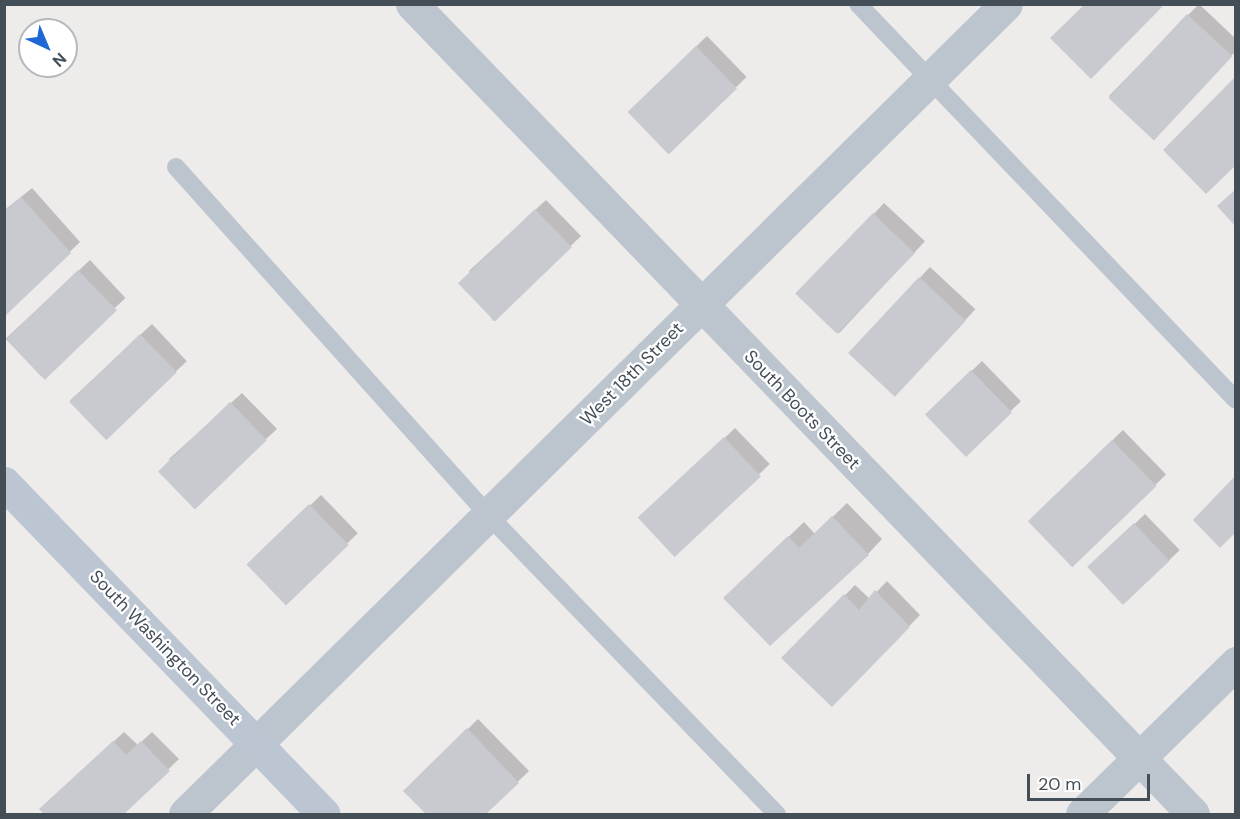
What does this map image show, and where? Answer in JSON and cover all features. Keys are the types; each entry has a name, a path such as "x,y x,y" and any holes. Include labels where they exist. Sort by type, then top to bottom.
{"main road":[{"name":"South Washington Street","path":"4,483 324,814"}],"street":[{"name":"South Boots Street","path":"412,4 1193,814"},
{"name":"West 18th Street","path":"185,814 1006,4"},
{"path":"1082,814 1236,663"}],"lane":[{"path":"858,4 1236,400"},
{"path":"176,167 489,515 777,814"}],"building":[{"path":"1085,4 1165,4 1091,79 1050,38"},
{"path":"1187,14 1232,56 1154,140 1109,98"},
{"path":"696,46 737,88 669,154 628,112"},
{"path":"1236,76 1236,165 1206,194 1163,150"},
{"path":"1236,189 1236,227 1217,206"},
{"path":"21,197 71,253 4,317 4,210"},
{"path":"535,209 572,247 495,321 458,283"},
{"path":"873,213 915,253 837,334 795,294"},
{"path":"78,270 117,310 45,380 6,339"},
{"path":"919,277 966,321 895,397 848,353"},
{"path":"140,334 177,372 106,440 70,402"},
{"path":"971,370 1012,412 966,457 925,414"},
{"path":"230,402 267,440 195,510 158,471"},
{"path":"724,437 761,476 675,557 638,517"},
{"path":"1112,440 1156,486 1072,567 1028,521"},
{"path":"1234,477 1236,532 1220,548 1193,520"},
{"path":"309,504 349,545 286,605 246,564"},
{"path":"832,516 869,555 770,646 723,598 788,536 799,548"},
{"path":"1134,523 1169,561 1123,605 1087,567"},
{"path":"875,590 910,627 832,707 781,658 844,594 859,610"},
{"path":"467,728 519,783 486,814 426,814 403,791"},
{"path":"113,741 126,755 141,741 170,771 124,814 44,814 39,809"}]}
